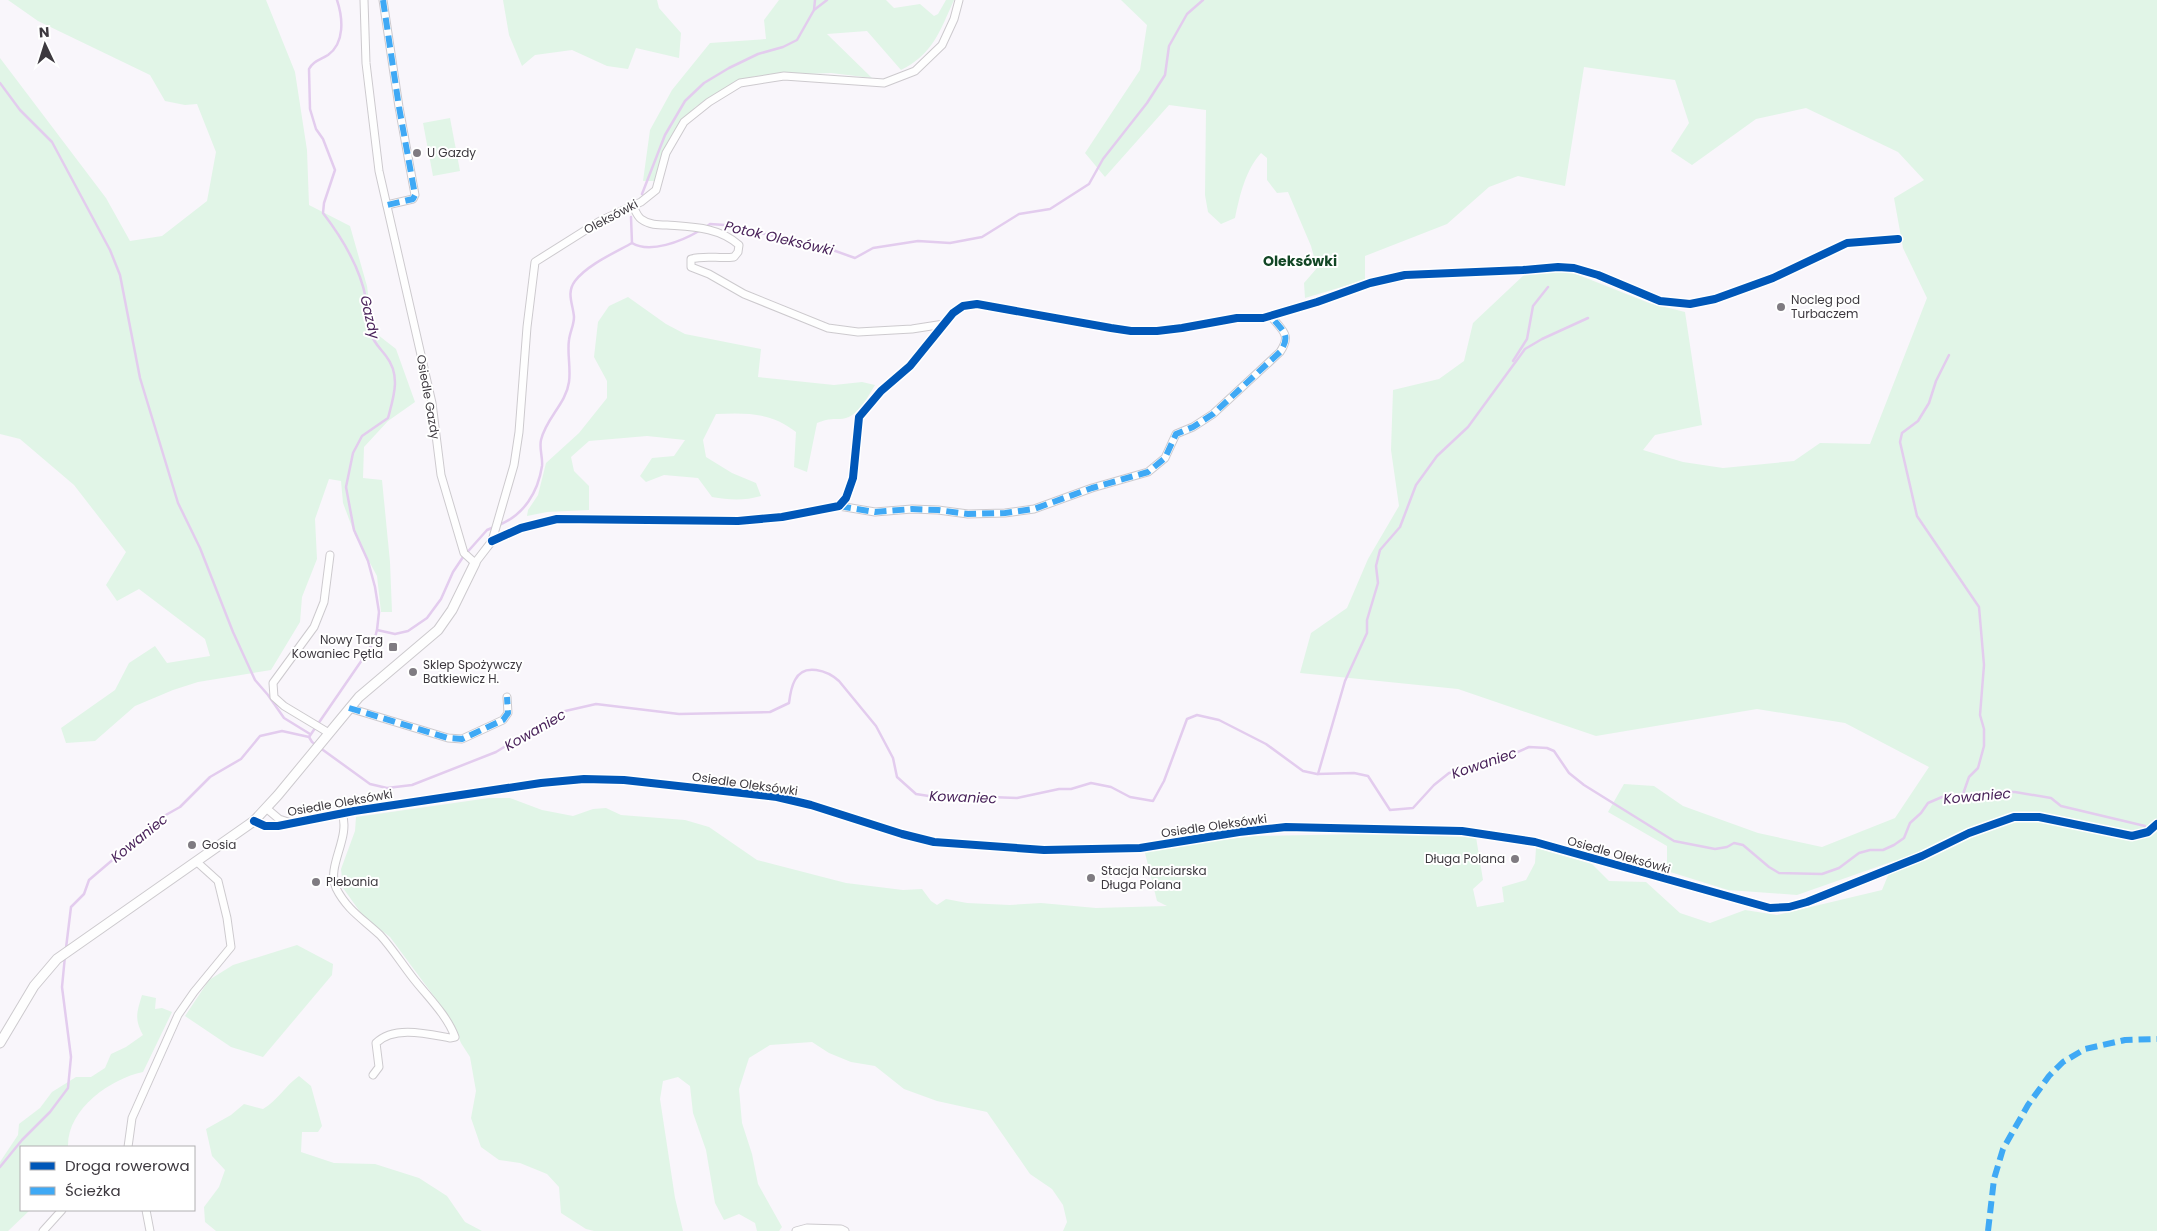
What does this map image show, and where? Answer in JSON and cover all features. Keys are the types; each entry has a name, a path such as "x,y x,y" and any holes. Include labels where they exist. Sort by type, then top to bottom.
{"street":[{"name":"Osiedle Gazdy","path":"364,0 366,63 379,171 432,403 441,475 464,553 473,562"},
{"path":"383,0 399,107 415,195 413,199 387,205"},
{"name":"Oleksówki","path":"473,562 492,541 514,465 519,432 527,327 535,262 600,221 641,202 656,190 666,153 684,122 709,102 740,83 784,76 884,83 914,71 942,45 954,19 959,0"},
{"path":"633,206 639,218 650,224 698,227 732,239 738,246 738,252 734,256 722,258 699,256 692,258 691,267 709,274 744,294 828,328 858,332 912,329 944,324"},
{"path":"840,506 846,498 853,478 859,417 881,391 910,366 953,313 963,306 977,304 1131,331 1182,328 1238,318 1263,318 1370,284 1405,275 1523,270 1558,266 1574,268 1598,275 1660,301 1690,304 1715,299 1773,278 1847,242 1898,239"},
{"path":"492,541 521,528 557,519 738,521 782,517 840,506 874,512 912,509 968,514 1005,514 1034,509 1092,488 1148,472 1165,458 1176,434 1214,414 1280,352 1287,342 1286,336 1271,316"},
{"path":"327,734 284,706 274,697 273,683 314,627 324,602 330,555"},
{"path":"0,1043 34,986 57,959 254,821 349,708 369,687 438,630 452,610 473,562"},
{"path":"349,708 448,738 462,739 504,720 508,713 507,697"},
{"name":"Osiedle Oleksówki","path":"254,821 265,826 278,826 342,813 541,783 603,779 777,798 812,805 902,834 934,842 1044,850 1140,848 1238,832 1286,827 1462,831 1534,842 1770,908 1789,907 1807,902 1922,856 1969,833 2014,817 2039,816 2132,836 2148,832 2157,824"},
{"name":"Osiedle Oleksówki","path":"266,808 279,818 292,823"},
{"path":"342,813 345,829 334,871 335,886 359,919 379,935 396,954 436,1006 455,1037 450,1038 413,1032 386,1036 376,1043 378,1067 372,1075"},
{"path":"128,1146 132,1118 178,1015 199,985 231,947 227,918 218,882 197,862"},
{"path":"43,1231 61,1211"},
{"path":"146,1211 150,1231"},
{"path":"796,1231 807,1228 841,1229 845,1231"}],"green space":[{"path":"8,0 266,0 295,72 307,150 309,205 350,226 367,286 373,331 396,349 415,402 388,421 364,447 363,478 382,480 390,562 392,612 381,612 377,576 355,535 343,503 341,481 329,479 315,519 317,559 302,597 300,622 271,670 198,682 173,690 135,706 95,741 66,743 61,728 115,690 129,663 155,646 167,663 210,656 205,639 139,589 117,601 106,585 126,552 74,485 20,439 0,434 0,58 106,198 130,241 162,236 207,201 216,152 197,104 185,105 165,101 150,75 38,21"},
{"path":"503,0 657,0 659,8 681,33 679,58 636,48 628,69 607,66 572,50 535,55 522,66 509,35"},
{"path":"779,0 886,0 894,8 920,4 934,16 938,14 946,0 954,0 940,32 928,49 912,64 901,70 867,31 827,34 872,78 831,73 755,76 695,107 656,181 643,181 650,130 672,90 710,43 766,39 764,20"},
{"path":"1121,0 2157,0 2157,1231 1063,1231 1067,1222 1063,1205 1052,1189 1030,1174 987,1112 937,1101 904,1089 875,1066 851,1062 829,1053 812,1042 770,1045 749,1058 739,1089 742,1123 752,1154 758,1184 782,1227 779,1231 757,1231 755,1223 739,1214 724,1220 715,1203 706,1150 693,1113 690,1086 678,1077 663,1081 660,1099 675,1198 683,1231 594,1231 586,1229 561,1213 559,1187 547,1174 520,1163 499,1160 481,1147 471,1118 476,1091 470,1057 461,1043 450,1018 390,937 363,916 343,888 341,869 355,831 356,817 489,798 510,798 542,810 573,816 593,809 606,808 621,815 685,820 709,827 757,860 846,883 903,890 922,889 931,901 937,905 946,899 967,903 1010,905 1041,903 1096,908 1167,906 1157,901 1144,849 1255,836 1363,834 1476,837 1483,880 1473,889 1477,907 1504,902 1502,887 1526,880 1535,863 1536,848 1592,864 1609,881 1646,882 1680,913 1710,923 1745,910 1777,915 1882,890 1894,861 1797,895 1728,890 1667,871 1667,846 1608,812 1624,784 1654,786 1683,806 1758,833 1822,847 1895,818 1929,767 1845,723 1757,709 1596,736 1458,689 1300,673 1311,633 1347,608 1368,559 1399,506 1391,450 1393,390 1439,379 1464,361 1473,323 1525,274 1558,270 1576,274 1649,303 1685,312 1702,425 1655,435 1643,450 1683,462 1723,468 1794,461 1820,443 1870,444 1927,298 1903,248 1894,198 1924,180 1898,152 1806,108 1756,119 1692,165 1671,151 1689,123 1675,80 1584,67 1565,186 1518,176 1489,187 1447,224 1365,256 1365,280 1305,298 1304,283 1317,268 1311,246 1288,192 1277,193 1267,180 1267,158 1261,153 1247,175 1235,218 1221,224 1208,212 1205,195 1206,110 1169,105 1105,177 1085,153 1140,70 1147,25"},
{"path":"450,118 460,171 433,176 423,123"},
{"path":"628,297 666,324 685,334 761,349 758,377 834,385 862,382 875,385 861,407 852,416 829,419 817,423 807,472 794,467 796,432 787,425 758,415 716,414 703,440 706,457 732,473 756,483 761,496 749,499 712,497 698,478 664,475 646,482 640,476 652,458 674,456 685,440 647,436 589,441 571,457 574,471 589,486 589,510 547,512 527,516 528,510 538,495 546,463 579,433 607,398 607,381 594,357 598,322 609,306"},
{"path":"297,945 333,964 332,975 263,1057 231,1047 185,1016 209,980 233,965"},
{"path":"142,995 156,998 155,1009 162,1008 172,1012 143,1072 117,1081 93,1098 75,1120 70,1133 68,1146 20,1146 20,1211 29,1211 8,1231 0,1231 0,1162 18,1135 19,1124 40,1108 52,1092 76,1077 91,1077 105,1068 111,1054 126,1047 143,1035 138,1024"},
{"path":"299,1076 311,1086 322,1126 318,1132 302,1132 301,1152 334,1163 375,1164 419,1178 447,1196 465,1222 482,1231 216,1231 205,1222 204,1207 219,1187 225,1170 212,1156 206,1129 231,1115 244,1104 263,1109"}],"waterway":[{"name":"Gazdy","path":"309,737 364,657 374,641 377,630 379,612 375,587 368,561 354,530 346,487 353,453 362,436 388,418 395,386 391,363 375,343 371,334 368,308 360,276 344,243 323,213 324,203 335,170 323,139 316,129 310,109 309,69 315,62 334,50 340,37 341,14 337,0"},
{"path":"814,10 815,0"},
{"path":"642,194 665,135 685,101 704,83 729,68 758,54 783,47 797,40 814,10 827,0"},
{"name":"Potok Oleksówki","path":"706,227 710,224 725,225 827,248 855,258 873,248 918,241 950,243 982,237 1019,214 1050,209 1089,184 1103,159 1147,103 1165,75 1169,46 1187,14 1203,0"},
{"path":"0,83 20,110 52,142 110,250 120,275 140,378 178,503 200,548 233,632 255,680 284,718 310,734"},
{"path":"631,217 632,243"},
{"name":"Potok Oleksówki","path":"499,525 508,521 523,509 533,493 542,466 541,443 544,432 567,390 569,382 569,345 574,317 570,294 572,285 586,270 632,243 639,246 657,247 684,239 699,231"},
{"path":"1513,361 1527,339 1533,306 1548,287"},
{"path":"1318,774 1345,681 1367,633 1367,620 1378,583 1376,566 1380,550 1400,527 1416,485 1437,456 1468,427 1525,349 1588,318"},
{"path":"1949,355 1936,381 1929,403 1918,421 1902,433 1900,442 1917,516 1979,607 1984,665 1980,715 1984,729 1984,746 1978,768 1969,777 1962,797"},
{"name":"Potok Oleksówki","path":"377,630 395,634 408,631 427,618 441,599 453,572 463,557 487,530 494,527"},
{"name":"Kowaniec","path":"66,948 71,907 84,894 89,880 164,816 180,807 210,777 241,759 260,736 282,731 309,737 312,742 370,784 387,788 412,785 496,752 561,712 596,704 679,714 770,712 789,703 795,680 799,674 810,670 829,674 839,681 876,726 893,758 897,777 916,794 935,797 1017,798 1059,789 1071,789 1091,783 1111,787 1130,797 1153,801 1164,781 1187,719 1197,715 1219,720 1266,744 1303,771 1317,774 1354,773 1368,776 1390,810 1413,808 1434,785 1449,773 1495,762 1529,747 1547,748 1554,751 1569,773 1584,785 1674,841 1715,849 1727,847 1734,843 1743,845 1779,873 1822,874 1839,868 1859,853 1870,850 1883,850 1894,845 1904,838 1910,823 1928,803 1942,797 1985,796 2000,792 2015,792 2051,798 2061,806 2145,826"},
{"name":"Kowaniec","path":"0,1167 22,1140 50,1112 68,1088 71,1057 62,987 65,956"}],"marked path":[{"path":"383,0 399,107 415,195 413,199 387,205"},
{"path":"839,506 875,512 912,509 968,514 1005,513 1034,509 1092,488 1148,472 1165,458 1176,434 1193,427 1213,414 1280,352 1284,346 1285,337 1282,329 1271,316"},
{"path":"349,708 448,738 462,739 503,720 508,713 507,697"},
{"path":"1988,1231 1994,1179 2003,1149 2028,1105 2049,1076 2063,1062 2085,1049 2125,1040 2157,1039"}],"cycle path":[{"path":"492,541 521,528 557,519 738,521 782,517 839,506 846,498 853,478 859,417 881,391 910,366 953,313 963,306 977,304 1111,328 1131,331 1157,331 1237,318 1263,318 1317,302 1370,283 1405,275 1558,267 1574,268 1598,275 1660,301 1690,304 1715,299 1773,278 1847,243 1898,239"},
{"path":"254,821 265,826 278,826 354,811 541,783 584,779 624,780 777,797 811,805 902,834 934,842 1044,850 1140,848 1239,832 1286,827 1462,831 1535,842 1770,908 1789,907 1807,902 1922,856 1969,833 2014,817 2039,817 2132,836 2148,832 2157,824"}],"place":[{"name":"U Gazdy","path":"417,153"},
{"name":"Nocleg pod Turbaczem","path":"1781,307"},
{"name":"Nowy Targ Kowaniec Pętla","path":"393,647"},
{"name":"Sklep Spożywczy Batkiewicz H.","path":"413,672"},
{"name":"Gosia","path":"192,845"},
{"name":"Długa Polana","path":"1515,859"},
{"name":"Stacja Narciarska Długa Polana","path":"1091,878"},
{"name":"Plebania","path":"316,882"}],"district":[{"name":"Oleksówki","path":"1300,261"}]}
